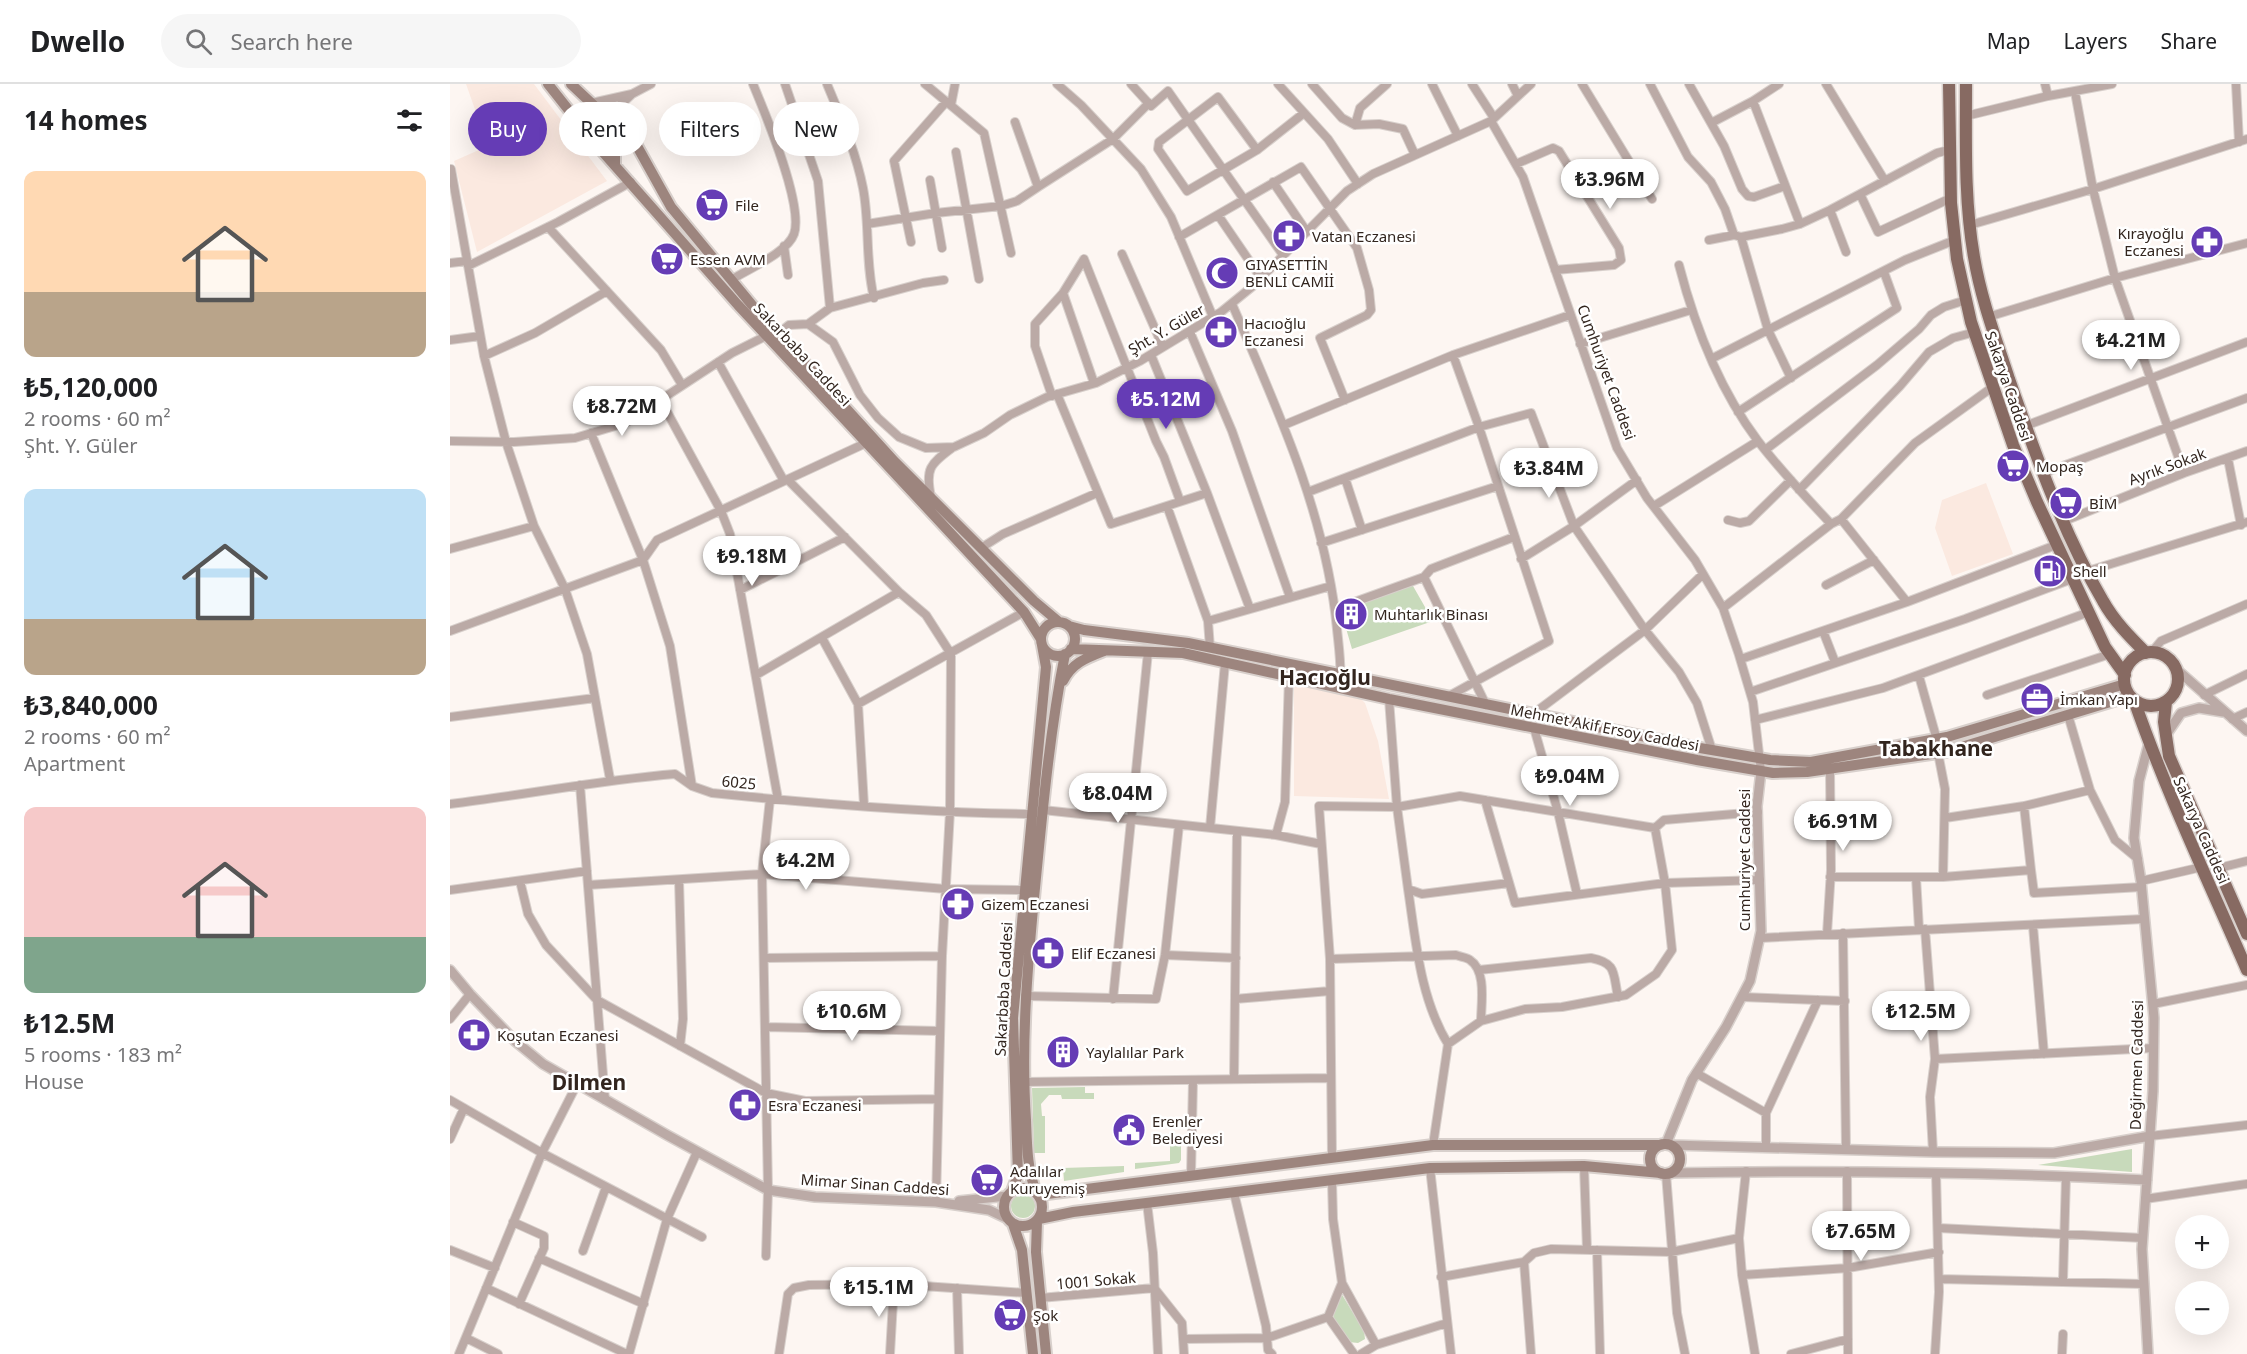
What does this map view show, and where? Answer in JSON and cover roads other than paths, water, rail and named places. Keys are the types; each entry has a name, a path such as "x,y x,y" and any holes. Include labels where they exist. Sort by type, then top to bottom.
{"main road":[{"name":"Sakarbaba Caddesi","path":"548,84 562,102"},
{"name":"Sakarbaba Caddesi","path":"571,84 591,102"},
{"name":"Sakarya Caddesi","path":"1948,84 1951,198 1957,259 1975,332 2013,445 2056,545 2110,654 2125,679"},
{"name":"Sakarya Caddesi","path":"1966,84 1971,225 1974,256 1988,317 2025,426 2064,521 2103,602 2123,629 2149,653"},
{"name":"Sakarbaba Caddesi","path":"607,156 766,336 1024,612 1042,642 1046,667 1025,996 1023,1082 1029,1174 1037,1193"},
{"path":"615,156 615,165"},
{"name":"Sakarbaba Caddesi","path":"643,156 671,207 731,280 895,462 1034,601 1064,624"},
{"path":"1064,624 1074,635 1068,652 1054,655 1045,650 1042,642 1044,629 1048,625 1064,624"},
{"name":"Mehmet Akif Ersoy Caddesi","path":"1064,624 1210,648 1712,750 1759,758 1811,762 1937,740 2125,679"},
{"path":"1058,692 1068,670 1082,659 1107,649"},
{"name":"Mehmet Akif Ersoy Caddesi","path":"1068,652 1107,649 1183,653 1389,699 1773,773 1807,772 1938,753 2132,698"},
{"name":"Sakarbaba Caddesi","path":"1010,1193 1018,1175 1013,1018 1024,890 1058,692 1068,652"},
{"path":"2149,653 2165,657 2175,668 2178,675 2176,690 2166,702 2150,706 2132,698 2125,679 2132,660 2149,653"},
{"name":"Sakarya Caddesi","path":"2132,698 2149,743 2247,970"},
{"name":"Sakarya Caddesi","path":"2166,702 2164,723 2169,756 2247,934"},
{"path":"1010,1222 1025,1227 1038,1220 1147,1203 1430,1168 1584,1166 1666,1173 1678,1167 1680,1157 1678,1152 1666,1145 1433,1145 1037,1193 1024,1187 1010,1193 1004,1208 1010,1222 1022,1250 1033,1354"},
{"path":"1666,1145 1654,1149 1650,1161 1654,1168 1666,1173"},
{"path":"1037,1193 1043,1206 1038,1220 1036,1252 1046,1354"}],"street":[{"path":"596,102 632,94 651,84"},
{"path":"731,280 784,246 794,234 795,220 791,193 753,84"},
{"path":"785,84 818,181 830,309"},
{"path":"827,84 851,142 863,190 870,283 874,298"},
{"path":"925,84 984,133 1011,253"},
{"path":"911,242 894,161 949,104 955,84"},
{"path":"1057,84 1081,105 1141,169 1171,217 1213,317"},
{"path":"1131,84 1151,106 1170,88 1189,121 1283,255"},
{"path":"1278,84 1328,139 1358,184"},
{"path":"1324,84 1315,87 1342,118 1355,125 1379,124 1403,129 1415,155"},
{"path":"1355,125 1360,108 1388,84"},
{"path":"1432,84 1458,136"},
{"name":"Cumhuriyet Caddesi","path":"1472,84 1523,177 1617,448 1654,506 1695,560 1723,608 1750,692 1761,771 1758,812 1760,938 1750,981 1726,1028 1696,1073 1666,1145"},
{"path":"1512,84 1518,96"},
{"name":"Şht. Y. Güler","path":"808,324 833,342 860,394 878,418 899,437 926,448 954,447 984,433 1010,415 1055,395 1094,383 1128,367 1190,332 1232,304 1261,278 1347,191 1373,174 1492,119 1531,84"},
{"path":"1582,84 1652,199"},
{"path":"1650,84 1688,157 1711,182 1738,236 1768,330 1791,378"},
{"path":"1689,84 1724,146 1742,189 1748,196 1785,186"},
{"path":"1826,84 1885,181"},
{"path":"2045,84 2048,96"},
{"path":"1966,116 2048,96 2112,84"},
{"path":"1971,225 2243,141 2236,84"},
{"path":"1711,123 1754,100 1775,85"},
{"path":"2075,92 2093,189 2115,278 2184,473"},
{"path":"623,102 632,94"},
{"path":"1257,150 1218,97 1159,142 1158,149 1187,191 1257,150 1304,113"},
{"path":"1754,100 1800,224"},
{"path":"867,224 1000,206 1017,201 1113,139 1149,103"},
{"path":"1015,122 1038,187"},
{"path":"1516,164 1553,148 1559,151 1619,248 1621,260 1614,265 1555,270"},
{"path":"1709,240 1782,229 1800,224 1860,195 1937,153 1949,150"},
{"path":"956,152 979,279"},
{"path":"1179,237 1301,167 1357,248 1369,290 1371,310 1367,315 1320,338 1345,400"},
{"path":"450,168 484,356 506,442 534,526 564,589 587,654 610,779"},
{"path":"930,180 942,248"},
{"path":"450,263 468,263 548,227 632,182"},
{"path":"1273,182 1307,232"},
{"path":"1860,195 1878,232 1951,198"},
{"path":"1830,210 1846,252"},
{"path":"1218,215 1261,278"},
{"path":"548,227 661,350 681,385"},
{"path":"1711,359 1905,260 1955,240"},
{"path":"1988,317 2115,278 2247,243"},
{"path":"784,246 788,275"},
{"path":"1122,254 1163,348"},
{"path":"1180,501 1084,259 1063,292 1035,324 1035,346 1111,524 1207,493"},
{"path":"1679,265 1691,310 1711,359 1738,412 1765,450 1831,524"},
{"path":"1738,412 1897,308 1884,272"},
{"path":"779,333 789,326 808,324 830,309 923,283 944,280"},
{"path":"484,356 535,333 606,291"},
{"path":"1063,292 1094,383"},
{"path":"1765,450 1877,365 1919,329 1931,315 1944,307 1966,300"},
{"path":"1232,304 1284,424 1308,492 1335,609 1341,675 1340,688"},
{"path":"1580,344 1691,310"},
{"path":"1284,424 1454,355 1570,315"},
{"path":"1190,332 1232,431 1290,597"},
{"path":"1799,490 1900,386 1929,352 1953,338 1975,332"},
{"path":"450,340 480,336"},
{"path":"450,441 506,442 575,438 625,423 718,362 766,336"},
{"path":"2025,426 2247,342"},
{"path":"1151,355 1207,493 1250,609"},
{"path":"1447,697 1548,641 1454,355"},
{"path":"718,362 786,481 899,592 926,615 951,654 950,811 942,956 936,1202 993,1199 1010,1193"},
{"path":"1723,608 1831,524 1841,519 1916,443 1994,386"},
{"path":"2044,473 2247,398"},
{"path":"660,399 721,511 730,534 756,675 774,799 762,874 768,1190 766,1256"},
{"path":"1308,492 1479,427 1531,413 1574,526 1645,630 1684,680 1697,704 1712,750"},
{"path":"591,433 642,560 670,646 692,786"},
{"path":"1654,506 1758,441"},
{"path":"450,631 642,560 657,540 866,443"},
{"path":"931,498 927,478 933,461 954,447"},
{"name":"Ayrık Sokak","path":"2064,521 2184,473 2247,452"},
{"path":"2088,571 2244,523 2228,459"},
{"path":"1345,478 1362,530"},
{"path":"1521,559 1574,526 1637,480"},
{"path":"1728,520 1740,524 1749,521 1791,480"},
{"path":"1321,543 1498,486"},
{"path":"981,548 1003,534 1097,493"},
{"path":"1167,506 1208,621 1210,648"},
{"path":"1841,519 1907,602"},
{"path":"450,549 534,526"},
{"path":"740,590 845,537"},
{"path":"1335,609 1424,577 1431,569 1514,537"},
{"path":"1741,659 1907,602 2056,545"},
{"path":"1826,585 1874,560"},
{"path":"1533,714 1645,630 1703,574"},
{"path":"1424,577 1486,705"},
{"path":"1750,692 1965,620 2072,579"},
{"path":"1208,621 1331,586"},
{"path":"756,675 899,592"},
{"path":"2149,653 2161,641 2247,604"},
{"path":"858,704 1024,612"},
{"path":"1755,720 1883,688 2089,612"},
{"path":"1823,631 1835,662"},
{"path":"822,638 858,704 864,806"},
{"path":"1113,999 1149,652"},
{"path":"1987,695 2110,654"},
{"path":"1210,828 1225,663"},
{"path":"2175,668 2247,731"},
{"path":"2205,695 2247,674"},
{"path":"1918,676 1937,740"},
{"path":"1276,835 1285,802 1289,677"},
{"path":"450,717 595,698"},
{"path":"1389,699 1397,807 1418,957 1427,997 1437,1025 1448,1044 1433,1145"},
{"path":"2166,735 2181,713 2199,708 2224,712"},
{"path":"2232,719 2247,712"},
{"path":"2068,715 2090,790 2115,840 2138,859"},
{"path":"1534,728 1558,812 1577,894"},
{"name":"Değirmen Caddesi","path":"2145,1353 2143,1238 2154,1048 2153,1004 2134,838 2139,781 2149,743"},
{"path":"1938,753 1945,789 1943,876"},
{"path":"1827,934 1830,877 1830,769"},
{"name":"6025","path":"450,804 610,779 675,774 692,786 712,793 864,806 950,811 1038,812 1131,819 1276,835 1321,844"},
{"path":"580,785 605,1100"},
{"path":"1945,818 2024,806 2090,790"},
{"path":"1332,1158 1330,959 1319,806 1397,807 1460,796 1655,828"},
{"path":"1485,800 1515,903 1665,882 1760,880"},
{"path":"2024,806 2034,893 2141,884 2202,867"},
{"path":"1655,828 1664,820 1758,812"},
{"path":"1025,996 1156,999 1165,955 1179,825"},
{"path":"1448,1044 1481,1021 1525,1009 1562,1007 1626,995 1656,974 1672,950 1665,882 1655,828"},
{"path":"1234,1079 1237,831"},
{"path":"2218,868 2247,861"},
{"path":"1830,877 1916,877 2031,870"},
{"path":"450,890 587,871"},
{"path":"588,885 762,874 946,889 1024,890"},
{"path":"1916,877 1935,1059 1930,1097 1933,1152"},
{"path":"679,880 683,1019 680,1046"},
{"path":"520,881 528,914 546,945 597,1000 766,1093 805,1101 938,1099"},
{"path":"1408,889 1422,894 1509,883"},
{"path":"1760,938 2144,919"},
{"path":"2033,926 2044,1054"},
{"path":"1843,933 1846,1150"},
{"path":"1165,955 1236,958"},
{"path":"1330,959 1456,955 1470,960 1479,970 1482,990 1481,1021"},
{"path":"764,958 942,956"},
{"path":"1479,970 1591,958 1605,960 1612,968 1618,997"},
{"name":"Mimar Sinan Caddesi","path":"450,970 515,1041 543,1064 768,1190 815,1197 936,1202 989,1210 1010,1222"},
{"path":"2153,1004 2247,985"},
{"path":"1235,999 1330,990"},
{"path":"450,1019 470,994"},
{"path":"1742,997 1845,1001"},
{"path":"1766,1148 1766,1113 1818,1000"},
{"path":"765,1028 940,1031"},
{"path":"1935,1059 2154,1048"},
{"path":"1696,1073 1766,1113"},
{"path":"1023,1082 1330,1078"},
{"path":"1191,1176 1193,1080"},
{"path":"459,1354 542,1153 578,1084"},
{"path":"450,1100 542,1153 702,1237"},
{"path":"450,1139 464,1108"},
{"path":"1666,1145 2054,1153 2150,1136 2247,1125"},
{"path":"486,1288 628,1354 667,1219 697,1152"},
{"path":"1584,1166 1587,1250"},
{"path":"1430,1168 1451,1354"},
{"path":"1685,1354 1677,1313 1666,1173 1847,1171 2147,1180"},
{"path":"1847,1171 1848,1354"},
{"path":"1746,1172 1739,1238 1742,1275 1755,1354"},
{"path":"1935,1354 1939,1279 1936,1173"},
{"path":"2063,1281 2066,1176"},
{"path":"1332,1181 1333,1219 1342,1283 1376,1345"},
{"path":"2145,1199 2247,1184"},
{"path":"583,1251 606,1187"},
{"path":"1234,1193 1268,1350 1272,1354"},
{"path":"1147,1203 1153,1253 1158,1354"},
{"path":"513,1222 544,1236 544,1248 519,1304"},
{"path":"1938,1228 2143,1238"},
{"path":"1441,1277 1524,1262 1534,1253 1551,1249 1671,1252 1739,1238"},
{"path":"450,1250 495,1268"},
{"path":"1597,1250 1600,1354"},
{"path":"1742,1275 1848,1268 1938,1252"},
{"path":"539,1258 644,1304"},
{"path":"1524,1262 1531,1354"},
{"path":"1939,1279 2144,1284"},
{"path":"1184,1339 1267,1338 1328,1317 1342,1283"},
{"path":"779,1354 788,1294 794,1288 808,1285 894,1284 1027,1293"},
{"path":"880,1354 890,1351 894,1284"},
{"path":"957,1288 959,1354"},
{"path":"1154,1288 1182,1323 1184,1354"},
{"name":"1001 Sokak","path":"1040,1298 1154,1288"},
{"path":"1328,1317 1354,1354"},
{"path":"1361,1354 1376,1345 1447,1323"},
{"path":"2062,1334 2062,1354"},
{"path":"466,1338 498,1354"},
{"path":"1791,1354 1848,1339"}],"place":[{"name":"File","path":"712,205"},
{"name":"Vatan Eczanesi","path":"1289,236"},
{"name":"Kırayoğlu Eczanesi","path":"2207,242"},
{"name":"Essen AVM","path":"667,259"},
{"name":"GIYASETTİN BENLİ CAMİİ","path":"1222,273"},
{"name":"Hacıoğlu Eczanesi","path":"1221,332"},
{"name":"Mopaş","path":"2013,466"},
{"name":"BİM","path":"2066,503"},
{"name":"Shell","path":"2050,571"},
{"name":"Muhtarlık Binası","path":"1351,614"},
{"name":"İmkan Yapı","path":"2037,699"},
{"name":"Gizem Eczanesi","path":"958,904"},
{"name":"Elif Eczanesi","path":"1048,953"},
{"name":"Koşutan Eczanesi","path":"474,1035"},
{"name":"Yaylalılar Park","path":"1063,1052"},
{"name":"Esra Eczanesi","path":"745,1105"},
{"name":"Erenler Belediyesi","path":"1129,1130"},
{"name":"Adalılar Kuruyemiş","path":"987,1180"},
{"name":"Şok","path":"1010,1315"}],"district":[{"name":"Hacıoğlu","path":"1325,677"},
{"name":"Tabakhane","path":"1936,748"},
{"name":"Dilmen","path":"589,1082"}]}
